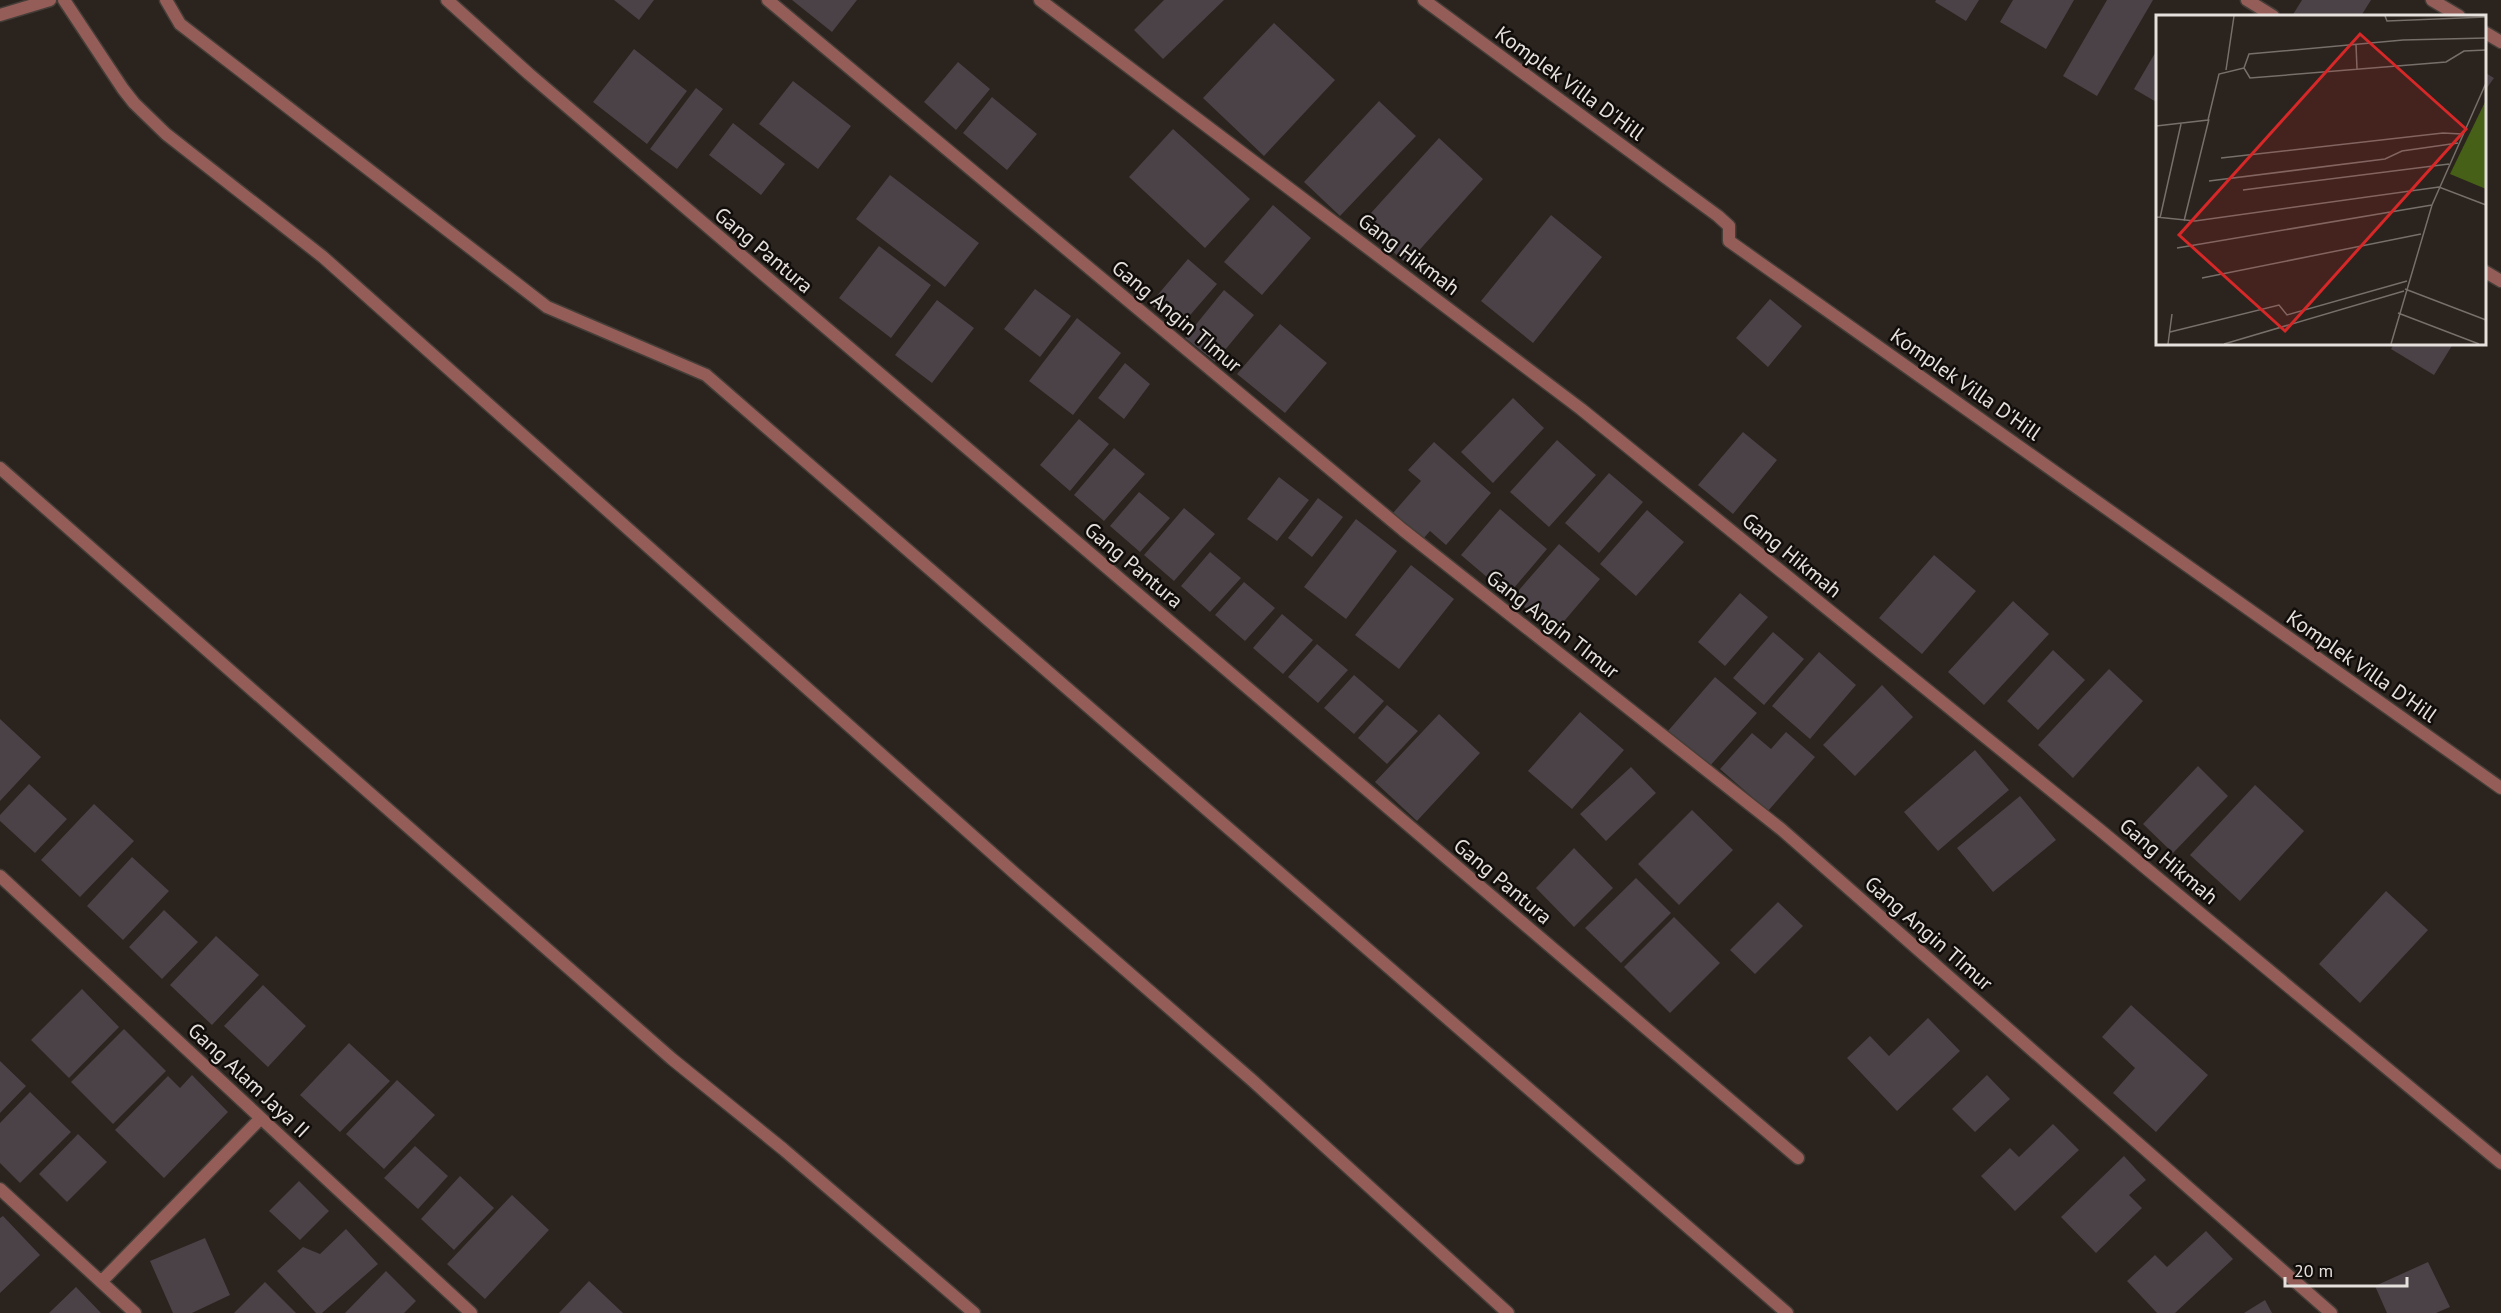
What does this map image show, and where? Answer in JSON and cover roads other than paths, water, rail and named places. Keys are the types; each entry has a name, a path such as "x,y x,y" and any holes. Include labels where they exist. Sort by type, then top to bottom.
{"street":[{"path":"0,15 50,0"},
{"path":"64,0 123,89 166,134 323,257 1002,862 1253,1080 1508,1313"},
{"path":"166,0 180,24 547,307 706,375 1787,1313"},
{"name":"Gang Pantura","path":"447,0 529,74 1798,1158"},
{"name":"Gang Angin TImur","path":"768,0 1403,530 1781,829 2331,1313"},
{"name":"Gang Hikmah","path":"1040,0 1581,409 2100,830 2501,1163"},
{"name":"Komplek Villa D'Hill","path":"1424,0 1718,216 1729,226 1729,241 2501,788"},
{"path":"2247,0 2271,15"},
{"path":"2432,0 2457,15"},
{"path":"2486,33 2501,42"},
{"path":"2486,272 2501,281"},
{"path":"0,468 663,1051 974,1313"},
{"name":"Gang Alam Jaya II","path":"0,876 471,1313"},
{"path":"101,1281 261,1118"},
{"path":"0,1188 135,1313"}]}
